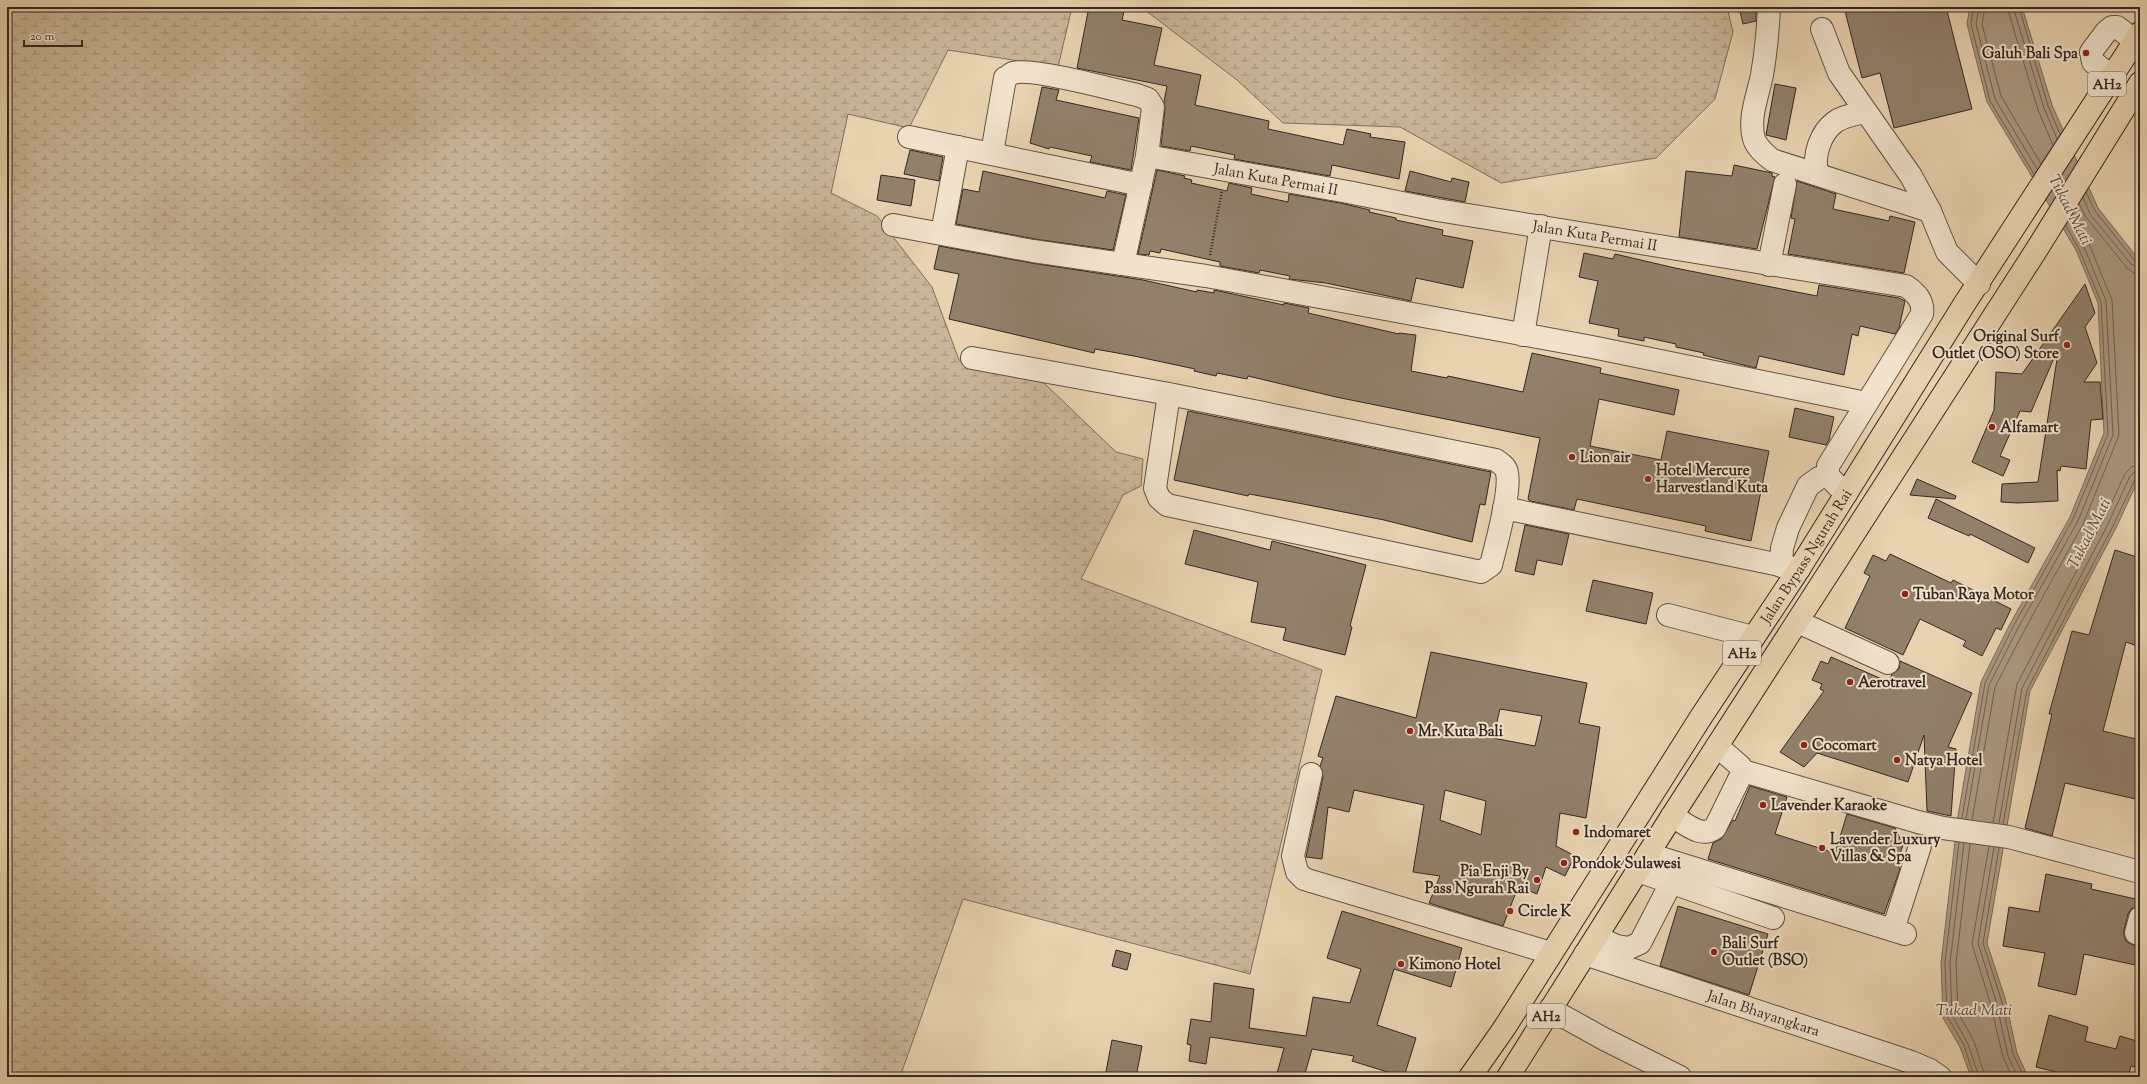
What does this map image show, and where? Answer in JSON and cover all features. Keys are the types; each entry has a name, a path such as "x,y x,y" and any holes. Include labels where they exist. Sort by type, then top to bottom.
{"highway":[{"name":"Jalan Bypass Ngurah Rai","path":"1470,1077 1505,1027 1752,637 1790,568 1846,494 2137,37"},
{"name":"Jalan Bypass Ngurah Rai","path":"1508,1077 1672,816 2038,249 2140,83"}],"street":[{"path":"1769,7 1762,76 1752,129 1754,140 1761,151 1772,160 1817,173 1930,211"},
{"path":"2112,77 2093,62 2092,52 2106,32 2112,27 2117,27 2137,37"},
{"path":"1822,29 1839,73 1865,112 1906,168 1930,211 1947,252 1979,284"},
{"path":"992,153 1005,78 1013,73 1021,72 1064,79 1137,95 1148,99 1153,107 1147,156 1123,264"},
{"path":"1817,173 1816,151 1823,137 1835,122 1854,114 1865,112"},
{"path":"909,137 1141,185"},
{"path":"942,233 958,146"},
{"name":"Jalan Kuta Permai II","path":"1147,156 1437,210 1906,286 1914,292 1920,300 1923,307 1922,314 1831,458 1828,466 1828,476"},
{"path":"1769,264 1785,184"},
{"path":"893,225 1033,251 1206,276 1621,353 1866,403"},
{"path":"1523,335 1541,226"},
{"path":"972,358 1169,394 1496,460 1504,466 1508,474 1504,508 1491,565 1481,572 1167,505 1159,498 1154,488 1169,394"},
{"path":"1790,568 1782,548 1788,528 1808,486 1819,478 1828,476 1846,494"},
{"path":"1504,508 1790,568"},
{"path":"1668,615 1752,637"},
{"path":"1798,622 1888,663"},
{"path":"1717,746 1744,771 1943,828 2009,837 2140,872"},
{"path":"1672,816 1701,832 1709,833 1715,828 1744,771"},
{"path":"1311,774 1293,856 1297,872 1304,879 1551,953"},
{"path":"1643,862 1899,932 1920,846"},
{"path":"1643,862 1671,883 1773,918"},
{"path":"1591,946 1617,946 1629,948 1640,943 1671,883"},
{"name":"Jalan Bhayangkara","path":"1591,946 1911,1062 1930,1070 1940,1077"},
{"path":"1550,1009 1604,1039 1680,1077"}],"path":[{"path":"1206,276 1226,170"}],"green space":[{"path":"7,7 1072,7 1058,67 948,50 909,128 848,114 831,193 877,216 932,287 959,360 1044,383 1116,452 1143,459 1141,486 1123,495 1081,579 1322,670 1250,974 963,899 900,1077 732,1077 706,1074 705,1077 7,1077"},
{"path":"1141,7 1727,7 1733,32 1715,99 1656,158 1501,183 1400,127 1283,123 1237,80"}],"water":[{"name":"Tukad Mati","path":"1970,7 2022,7 2052,105 2098,208 2140,261 2140,476 2116,528 2030,691 1987,943 2005,998 2017,1053 2028,1077 1971,1077 1960,1047 1943,1018 1941,963 1958,816 1981,682 2010,624 2070,517 2104,433 2098,303 2076,250 1987,102 1967,24"}],"building":[{"path":"1089,7 1125,7 1122,20 1162,28 1154,65 1201,75 1195,105 1269,121 1268,129 1343,145 1347,129 1371,134 1370,137 1405,142 1399,179 1332,165 1330,176 1234,159 1235,155 1191,146 1190,151 1161,146 1165,109 1164,102 1167,86 1077,68"},
{"path":"1739,7 1756,7 1756,21 1743,24"},
{"path":"1844,7 1946,7 1972,109 1894,128 1880,73 1862,78"},
{"path":"1775,84 1796,88 1786,140 1766,135"},
{"path":"1042,87 1059,90 1056,100 1139,118 1131,170 1090,162 1092,156 1050,147 1049,149 1030,143"},
{"path":"910,150 943,157 939,181 904,174"},
{"path":"1734,165 1772,173 1772,176 1775,177 1757,249 1679,237 1686,171 1732,176"},
{"path":"1157,170 1185,176 1184,178 1192,180 1191,183 1227,191 1229,183 1252,188 1251,194 1288,202 1289,194 1340,203 1370,210 1369,212 1396,218 1396,220 1443,230 1442,235 1473,241 1463,288 1416,278 1411,301 1326,283 1289,279 1290,276 1260,270 1259,273 1220,266 1220,262 1161,249 1160,253 1150,251 1149,255 1138,254"},
{"path":"983,171 1105,198 1107,191 1126,195 1113,250 1035,239 956,224 963,189 979,192"},
{"path":"1410,171 1451,182 1452,178 1469,182 1465,202 1405,191"},
{"path":"881,175 915,180 911,206 877,200"},
{"path":"1797,181 1836,194 1833,209 1889,221 1890,216 1915,222 1904,273 1788,254 1795,219 1791,218"},
{"path":"939,246 1031,263 1143,280 1197,292 1197,290 1214,293 1214,290 1284,305 1284,303 1309,308 1308,313 1399,334 1416,335 1411,371 1447,378 1448,376 1523,392 1532,353 1601,368 1600,373 1679,390 1674,415 1599,399 1590,446 1661,460 1667,431 1769,451 1751,541 1705,531 1706,526 1577,499 1574,510 1530,501 1528,499 1540,438 1336,397 1248,376 1247,379 1217,373 1216,376 1194,371 1195,369 1134,356 1095,349 1094,353 949,319 959,274 934,269"},
{"path":"1584,253 1613,259 1615,254 1675,268 1817,296 1819,285 1899,298 1905,301 1899,328 1895,334 1860,326 1858,336 1852,334 1844,375 1759,356 1756,368 1703,355 1704,353 1676,347 1676,344 1644,337 1644,341 1618,336 1619,329 1589,323 1598,281 1579,277"},
{"path":"2085,284 2095,313 2085,327 2097,363 2084,382 2100,382 2103,419 2091,420 2086,469 2061,466 2060,471 2057,470 2058,501 2018,503 2001,502 2002,484 2038,482 2057,359 2054,358 2031,412 2020,411 2000,456 2010,460 2003,476 1972,462 1994,410 1996,372 2022,374"},
{"path":"1795,408 1834,417 1829,440 1826,445 1789,437"},
{"path":"1188,411 1491,472 1485,505 1480,504 1472,542 1384,520 1249,494 1248,496 1174,480"},
{"path":"1917,479 1956,496 1955,499 1910,495"},
{"path":"1936,499 2035,548 2028,563 1970,534 1969,536 1928,518"},
{"path":"1525,525 1569,534 1562,565 1537,560 1534,575 1515,571"},
{"path":"1194,530 1270,550 1272,541 1366,565 1350,626 1352,627 1345,655 1283,640 1286,628 1251,622 1258,582 1185,564"},
{"path":"2115,550 2140,558 2140,647 2126,642 2103,731 2140,740 2140,800 2065,783 2052,836 2025,828 2052,714 2049,714 2072,631 2089,635"},
{"path":"1890,554 1951,583 1953,580 2011,609 2001,630 1996,628 1982,656 1963,646 1966,641 1920,619 1903,655 1845,628 1870,576 1864,573 1873,555 1886,561"},
{"path":"1593,580 1653,593 1646,624 1586,611"},
{"path":"1431,652 1587,683 1579,723 1600,727 1586,818 1560,813 1556,846 1575,856 1565,876 1546,867 1537,894 1518,887 1503,926 1429,903 1440,876 1413,872 1424,805 1354,790 1349,812 1328,807 1322,859 1306,857 1323,777 1320,766 1323,758 1318,756 1336,696 1416,718","holes":["1500,709 1542,716 1535,746 1493,738","1445,790 1486,801 1481,835 1440,820"]},
{"path":"1831,657 1889,682 1892,674 1899,669 1900,661 1972,693 1948,747 1956,749 1951,816 1927,811 1924,735 1908,782 1817,753 1804,767 1780,752 1824,691 1820,689 1822,684 1812,680 1821,661 1828,664"},
{"path":"1750,786 1787,797 1775,834 1835,853 1847,814 1895,828 1903,845 1897,863 1900,869 1884,914 1708,859 1713,843 1721,839 1733,820 1735,821"},
{"path":"2046,874 2092,884 2091,889 2140,900 2140,906 2131,909 2128,914 2124,937 2127,942 2133,945 2140,945 2140,966 2084,954 2076,995 2038,986 2045,953 2003,946 2009,907 2039,912"},
{"name":"Bali Surf Outlet (BSO)","path":"1678,906 1768,934 1749,995 1660,966"},
{"path":"1342,911 1462,948 1451,987 1394,969 1377,1025 1416,1038 1404,1077 1352,1061 1354,1056 1312,1049 1304,1077 1276,1077 1284,1048 1210,1037 1206,1064 1189,1061 1191,1045 1187,1044 1191,1019 1211,1022 1214,983 1254,989 1249,1028 1306,1036 1313,997 1350,1003 1361,969 1327,958"},
{"path":"1116,950 1131,954 1127,970 1112,966"},
{"path":"2049,1015 2088,1027 2085,1041 2116,1049 2120,1036 2140,1042 2140,1068 2131,1066 2128,1077 2076,1077 2036,1067"},
{"path":"1112,1040 1142,1046 1136,1077 1105,1077"}],"place":[{"name":"Galuh Bali Spa","path":"2086,53"},
{"name":"Original Surf Outlet (OSO) Store","path":"2067,345"},
{"name":"Alfamart","path":"1992,427"},
{"name":"Lion air","path":"1572,457"},
{"name":"Hotel Mercure Harvestland Kuta","path":"1648,479"},
{"name":"Tuban Raya Motor","path":"1905,594"},
{"name":"Aerotravel","path":"1850,682"},
{"name":"Mr. Kuta Bali","path":"1410,731"},
{"name":"Cocomart","path":"1804,745"},
{"name":"Natya Hotel","path":"1897,760"},
{"name":"Lavender Karaoke","path":"1763,805"},
{"name":"Indomaret","path":"1576,832"},
{"name":"Lavender Luxury Villas & Spa","path":"1822,848"},
{"name":"Pondok Sulawesi","path":"1564,863"},
{"name":"Pia Enji By Pass Ngurah Rai","path":"1537,880"},
{"name":"Circle K","path":"1510,911"},
{"name":"Bali Surf Outlet (BSO)","path":"1714,952"},
{"name":"Kimono Hotel","path":"1401,964"}]}
